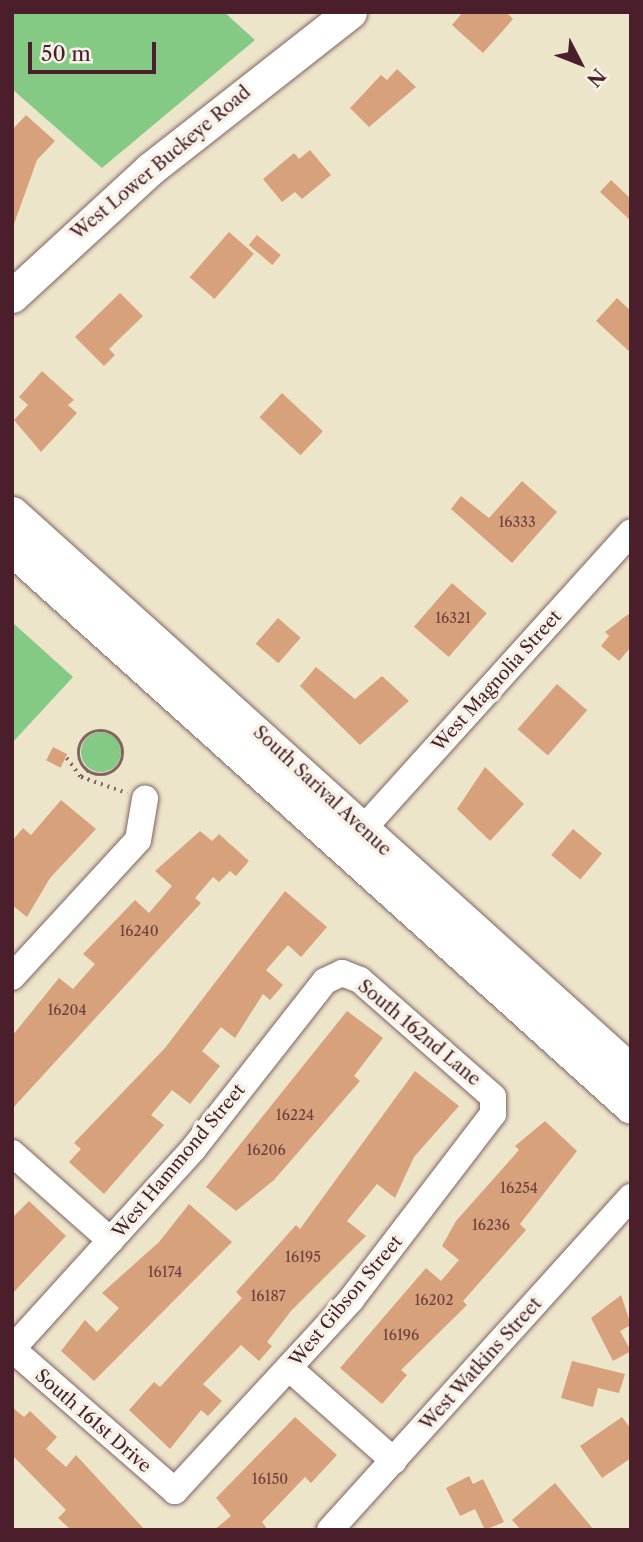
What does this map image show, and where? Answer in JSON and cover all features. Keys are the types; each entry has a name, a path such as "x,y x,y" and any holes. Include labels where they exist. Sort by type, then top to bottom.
{"main road":[{"name":"West Lower Buckeye Road","path":"12,296 150,169 350,12"},
{"name":"South Sarival Avenue","path":"12,513 631,1107"},
{"name":"South Sarival Avenue","path":"12,549 631,1072"}],"street":[{"name":"West Magnolia Street","path":"354,839 631,532"},
{"path":"12,977 138,840 145,799"},
{"name":"South 162nd Lane","path":"342,973 360,980 493,1097"},
{"name":"West Hammond Street","path":"12,1349 111,1241 325,981 342,973"},
{"name":"West Gibson Street","path":"175,1491 351,1300 493,1114 493,1097"},
{"path":"12,1153 111,1241"},
{"name":"West Watkins Street","path":"330,1530 631,1197"},
{"name":"South 161st Drive","path":"12,1349 175,1491"},
{"path":"289,1368 394,1461"}],"path":[{"path":"99,730 113,734 122,746 118,767 106,775 88,771 79,754 81,742 99,730"},
{"path":"67,758 81,777 145,799"},
{"path":"81,777 88,771"}],"green space":[{"path":"12,12 224,12 255,40 102,168 12,89"},
{"path":"12,622 73,677 12,743"},
{"path":"101,732 115,738 121,752 115,766 101,772 87,766 81,752 87,738"}],"building":[{"path":"463,12 506,12 513,19 483,53 452,25"},
{"path":"397,69 416,87 369,127 350,108 381,75 387,80"},
{"path":"26,115 55,141 37,160 14,224 12,130"},
{"path":"310,150 331,175 302,199 295,192 282,202 263,179 294,153 299,159"},
{"path":"611,180 631,199 631,221 600,192"},
{"path":"229,232 254,254 215,299 190,277"},
{"path":"257,235 281,255 272,265 249,245"},
{"path":"120,293 143,316 109,349 115,355 104,366 75,337"},
{"path":"617,298 631,311 631,353 596,321"},
{"path":"42,371 74,400 68,405 77,413 41,452 14,420 28,405 19,397"},
{"path":"282,393 323,431 300,455 259,417"},
{"path":"522,481 557,512 512,563 451,509 461,496 489,518"},
{"path":"452,583 487,613 449,657 414,627"},
{"path":"631,612 631,647 619,661 601,646 609,636 605,632"},
{"path":"278,618 301,638 278,663 256,644"},
{"path":"316,667 355,699 382,676 409,701 360,745 300,686"},
{"path":"557,684 587,710 548,756 518,729"},
{"path":"53,747 67,754 60,768 46,760"},
{"path":"485,767 524,804 490,841 457,809"},
{"path":"61,800 96,829 50,878 27,917 12,905 12,841 23,828 31,835"},
{"path":"573,829 602,853 580,879 551,855"},
{"path":"200,831 212,841 219,834 249,861 236,876 230,871 219,882 213,877 195,898 201,903 12,1109 12,1036 59,978 73,989 95,964 83,954 135,900 149,913 172,886 155,871"},
{"path":"285,891 327,927 301,957 288,945 266,970 283,985 270,1000 263,994 235,1038 221,1027 202,1051 220,1066 190,1104 172,1090 151,1115 164,1125 104,1194 69,1162 81,1149 74,1143 165,1048"},
{"path":"347,1011 383,1038 354,1076 360,1081 274,1180 236,1211 206,1187"},
{"path":"415,1071 459,1106 414,1157 395,1198 377,1184 347,1221 366,1236 291,1311 267,1342 272,1346 259,1361 241,1345 203,1384 222,1401 208,1416 201,1410 170,1449 129,1410 154,1382 160,1387 242,1298 236,1292 296,1225 300,1229"},
{"path":"545,1121 577,1151 520,1224 526,1230 463,1301 467,1305 401,1370 407,1375 382,1404 340,1368 426,1268 441,1281 459,1260 442,1246 456,1221 519,1150 515,1146"},
{"path":"29,1201 66,1236 12,1294 12,1218"},
{"path":"189,1204 232,1242 94,1381 61,1351 85,1320 97,1332 119,1308 102,1293 159,1242"},
{"path":"621,1295 631,1325 620,1331 631,1351 613,1361 591,1318"},
{"path":"572,1361 625,1374 619,1393 598,1388 593,1407 561,1398"},
{"path":"12,1407 24,1417 30,1411 57,1437 46,1449 66,1467 76,1455 145,1530 71,1530 58,1518 66,1510 12,1455"},
{"path":"295,1417 337,1455 311,1483 305,1477 262,1522 268,1530 214,1530 231,1516 216,1498"},
{"path":"622,1417 631,1429 631,1458 602,1478 580,1446"},
{"path":"469,1476 473,1484 483,1479 504,1522 485,1530 475,1509 460,1516 446,1488"},
{"path":"555,1483 594,1530 521,1530 512,1520"}]}
